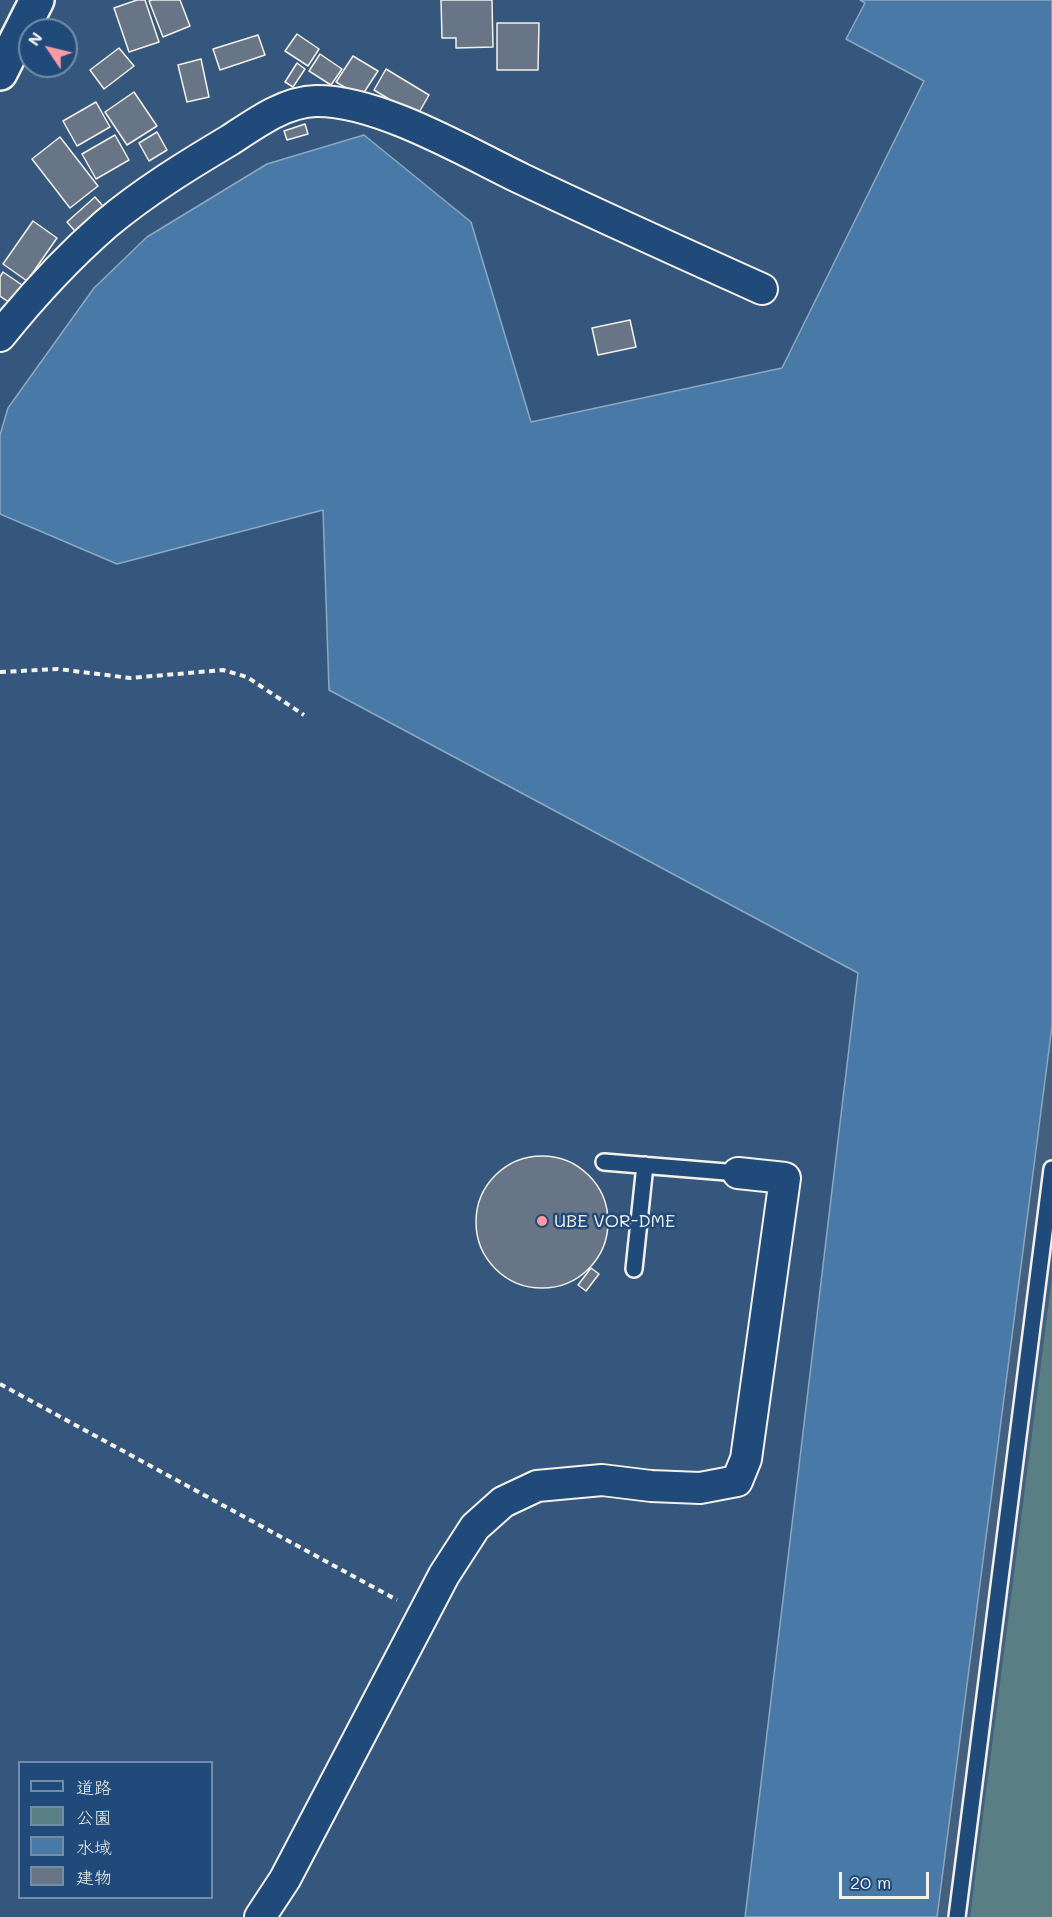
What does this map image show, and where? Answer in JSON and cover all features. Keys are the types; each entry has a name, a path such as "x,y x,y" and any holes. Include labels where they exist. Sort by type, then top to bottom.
{"main road":[{"path":"0,73 37,0"}],"street":[{"path":"0,336 35,294 106,224 170,177 250,127 284,107 315,101 360,107 408,124 630,230 762,289"},
{"path":"260,1917 285,1879 444,1575 475,1527 503,1502 537,1486 602,1480 651,1486 700,1488 737,1481 746,1459 785,1178 738,1173"}],"lane":[{"path":"604,1162 738,1173"},
{"path":"634,1269 645,1165"},
{"path":"957,1917 1052,1168"}],"path":[{"path":"0,672 58,669 130,678 223,670 247,677 304,715"},
{"path":"0,1384 423,1614"}],"shaded area":[{"path":"1052,1030 1052,1917 937,1917"}],"green space":[{"path":"1052,1278 1052,1917 970,1917"}],"water":[{"path":"860,0 1052,0 1052,1026 937,1917 745,1917 858,973 329,690 323,510 117,564 0,514 0,435 8,408 94,288 147,237 267,164 364,135 471,222 531,422 782,368 924,81 846,39 865,3"}],"building":[{"path":"137,0 145,0 159,42 129,52 114,8"},
{"path":"180,0 190,26 163,37 149,1"},
{"path":"441,0 492,0 493,47 456,48 456,38 442,38"},
{"path":"497,23 539,23 538,70 497,70"},
{"path":"297,34 319,49 308,66 285,51"},
{"path":"258,35 265,55 220,70 213,49"},
{"path":"119,48 134,66 104,89 90,70"},
{"path":"320,54 342,69 331,85 309,71"},
{"path":"353,56 378,71 361,97 336,82"},
{"path":"201,59 209,97 187,102 178,65"},
{"path":"297,63 305,69 293,87 285,82"},
{"path":"386,69 429,95 417,116 374,90"},
{"path":"134,92 157,126 127,145 105,112"},
{"path":"96,102 110,127 77,146 63,121"},
{"path":"305,124 308,134 287,140 284,131"},
{"path":"157,132 167,150 149,161 139,143"},
{"path":"115,135 129,160 96,179 82,154"},
{"path":"60,137 98,186 70,208 32,159"},
{"path":"95,197 109,213 81,238 67,222"},
{"path":"33,221 57,238 27,281 3,264"},
{"path":"3,272 25,287 13,305 0,296 0,277"},
{"path":"630,320 636,347 598,355 592,328"},
{"name":"UBE VOR-DME","path":"542,1156 567,1161 588,1176 603,1197 608,1222 603,1247 588,1268 567,1283 542,1288 517,1283 496,1268 481,1247 476,1222 481,1197 496,1176 517,1161"},
{"path":"591,1268 599,1274 586,1291 578,1285"}],"place":[{"name":"UBE VOR-DME","path":"542,1221"}]}
